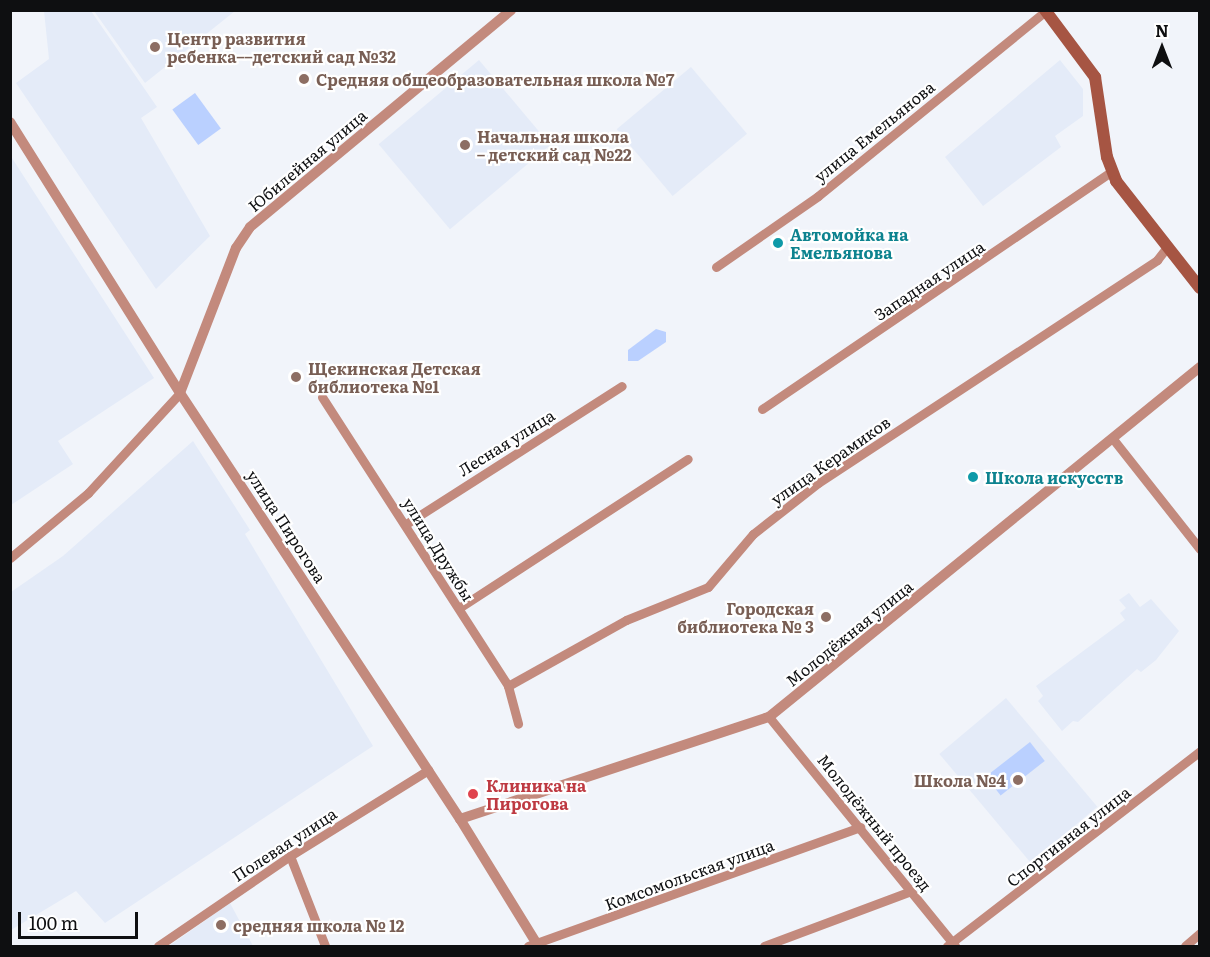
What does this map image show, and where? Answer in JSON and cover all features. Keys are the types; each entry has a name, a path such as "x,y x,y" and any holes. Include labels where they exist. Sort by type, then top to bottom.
{"main road":[{"path":"1045,11 1095,77 1111,172 1200,288"}],"street":[{"name":"Юбилейная улица","path":"10,558 88,493 180,393 232,257 250,228 511,10"},
{"name":"улица Емельянова","path":"716,267 818,196 1045,11"},
{"name":"улица Пирогова","path":"10,122 180,393 460,819 534,945"},
{"name":"Западная улица","path":"762,409 1111,172"},
{"name":"улица Керамиков","path":"508,686 626,620 708,587 753,534 818,483 1157,260 1167,247"},
{"name":"Молодёжная улица","path":"460,819 769,717 1200,367"},
{"name":"Лесная улица","path":"406,524 622,386"},
{"name":"улица Дружбы","path":"322,397 406,524 508,686 518,724"},
{"path":"1113,438 1200,549"},
{"path":"459,608 688,459"},
{"name":"Молодёжный проезд","path":"769,717 912,891 952,945"},
{"name":"Спортивная улица","path":"952,945 1200,751"},
{"name":"Полевая улица","path":"158,946 290,856 428,770"},
{"name":"Комсомольская улица","path":"534,945 562,937 860,827"},
{"path":"290,856 325,946"},
{"path":"764,946 912,891"},
{"path":"1185,946 1200,933"}],"shaded area":[{"path":"44,11 91,11 157,107 141,118 210,236 156,289 16,83 49,59"},
{"name":"Центр развития ребенка––детский сад №32","path":"94,11 235,11 145,83"},
{"name":"Начальная школа – детский сад №22","path":"479,60 550,145 450,229 379,144"},
{"path":"1060,60 1083,89 1083,116 1055,136 1061,147 983,206 945,157"},
{"path":"691,67 747,134 673,196 617,129"},
{"path":"195,93 221,129 198,145 172,109"},
{"path":"10,155 154,378 58,441 73,464 11,505"},
{"path":"656,329 666,332 666,342 638,361 628,361 628,350"},
{"path":"193,441 250,530 245,534 373,746 105,923 76,891 11,930 11,592 63,556"},
{"path":"1129,593 1140,607 1151,599 1179,631 1156,660 1141,672 1137,669 1078,722 1073,721 1062,731 1038,701 1043,696 1036,686 1125,620 1120,613 1126,608 1119,600"},
{"name":"Школа №4","path":"1006,698 1097,807 1031,863 939,754"},
{"path":"1030,742 1045,761 1001,795 986,776"},
{"name":"средняя школа № 12","path":"230,903 253,946 169,946"}],"place":[{"name":"Центр развития ребенка––детский сад №32","path":"155,47"},
{"name":"Средняя общеобразовательная школа №7","path":"304,79"},
{"name":"Начальная школа – детский сад №22","path":"465,145"},
{"name":"Автомойка на Емельянова","path":"778,243"},
{"name":"Щекинская Детская библиотека №1","path":"296,377"},
{"name":"Школа искусств","path":"973,477"},
{"name":"Городская библиотека № 3","path":"826,617"},
{"name":"Школа №4","path":"1018,780"},
{"name":"Клиника на Пирогова","path":"473,794"},
{"name":"средняя школа № 12","path":"221,925"}]}
